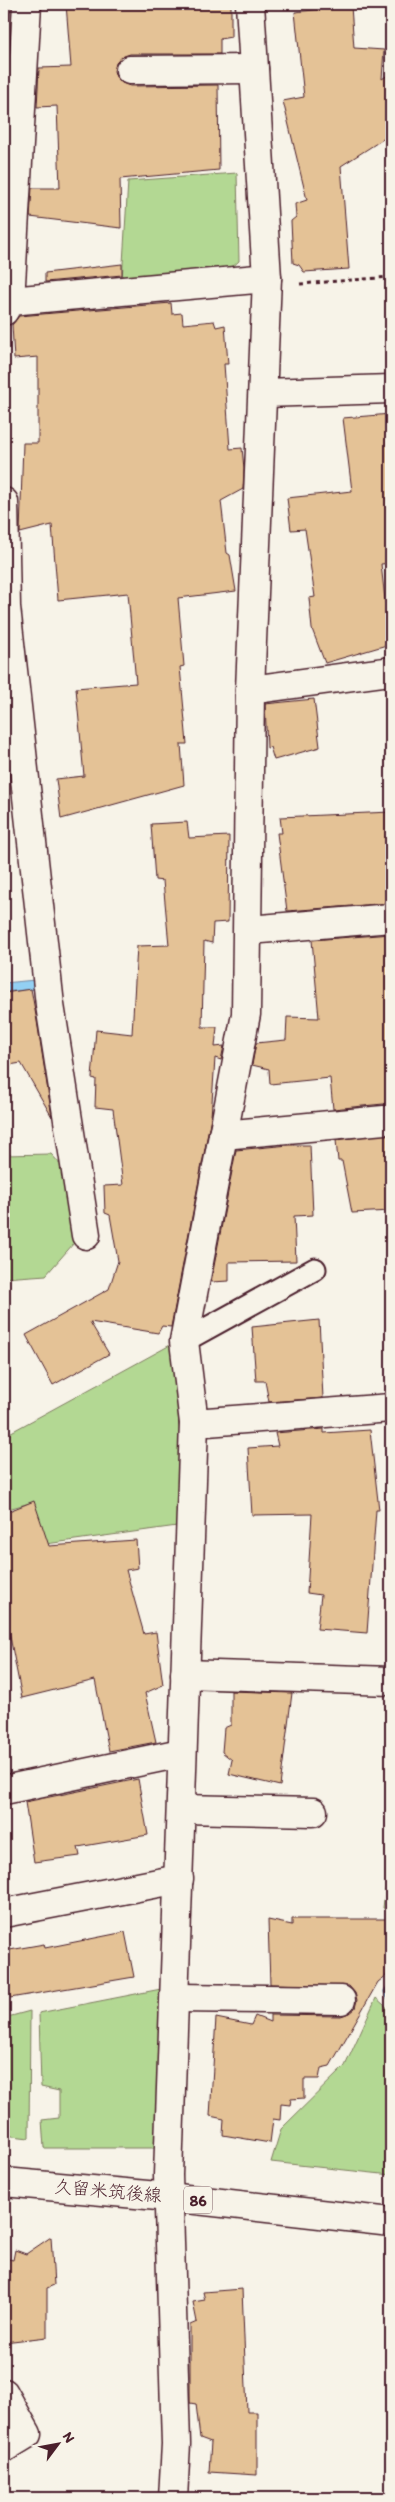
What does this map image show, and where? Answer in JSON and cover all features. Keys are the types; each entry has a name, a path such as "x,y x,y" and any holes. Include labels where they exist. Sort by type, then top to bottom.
{"street":[{"path":"27,4 7,306 267,282"},
{"path":"173,2498 176,2444 169,2197 182,1809 181,1753 194,1423 184,1341 246,1014 249,930 250,690 264,392 267,282 250,4"},
{"path":"130,70 254,69"},
{"path":"264,392 391,389"},
{"path":"4,502 6,607 48,986 86,1235"},
{"path":"250,690 391,671"},
{"path":"249,930 391,918"},
{"path":"223,1135 384,1120"},
{"path":"194,1423 391,1408"},
{"path":"185,1674 391,1681"},
{"path":"4,1790 181,1753"},
{"path":"182,1809 313,1812"},
{"path":"4,1913 179,1879"},
{"path":"176,1998 341,2000"},
{"name":"久留米筑後線","path":"4,2182 169,2197 391,2222"},
{"path":"4,2393 27,2434 4,2448"}],"lane":[{"path":"184,1341 314,1269"}],"path":[{"path":"267,282 391,277"}],"shaded area":[{"path":"4,4 20,4 15,116 4,118"}],"green space":[{"path":"237,173 239,261 227,272 122,280 128,181"},
{"path":"51,1154 64,1168 74,1243 46,1275 4,1278 4,1155"},
{"path":"174,1343 180,1443 177,1526 46,1544 30,1503 4,1510 4,1436"},
{"path":"391,1842 391,1909 383,1908"},
{"path":"161,1989 159,2148 44,2148 42,2120 59,2118 59,2091 41,2087 39,2013"},
{"path":"376,1998 391,2011 391,2175 271,2162 281,2129 345,2066"},
{"path":"30,2011 29,2138 4,2135 4,2018"}],"water":[{"path":"35,980 36,989 4,992 4,983"}],"building":[{"path":"66,4 231,4 231,37 220,39 220,54 130,54 122,57 116,63 114,71 116,77 122,83 130,86 218,85 219,170 120,179 121,228 30,217 32,188 60,188 57,106 37,107 39,68 71,67"},
{"path":"351,6 354,48 384,50 382,79 391,73 391,134 341,166 349,269 304,272 299,265 293,263 291,221 296,217 295,204 307,200 283,101 304,97 295,12"},
{"path":"4,70 8,70 4,110"},
{"path":"122,264 122,275 45,282 45,273"},
{"path":"171,303 172,314 182,313 183,324 214,321 216,327 225,325 228,364 224,364 230,449 242,448 244,469 243,489 221,501 227,553 230,555 236,591 178,598 184,666 180,667 187,744 181,744 184,785 61,819 56,779 84,776 76,688 136,683 128,593 58,600 52,525 20,533 23,443 38,443 38,357 14,359 12,325 19,316"},
{"path":"391,414 391,563 381,564 390,644 325,663 312,629 309,598 315,597 305,529 291,530 287,498 352,491 343,418"},
{"path":"314,699 320,747 274,760 270,747 267,748 265,704"},
{"path":"391,812 391,903 287,911 277,833 282,833 280,817"},
{"path":"187,822 189,838 229,836 228,922 213,923 212,943 204,941 202,1027 217,1027 215,1047 224,1046 221,1060 215,1058 211,1117 171,1327 162,1326 158,1333 90,1322 109,1354 53,1385 26,1335 109,1289 118,1261 110,1215 105,1213 104,1186 123,1185 113,1109 95,1107 96,1079 92,1078 96,1030 132,1034 137,946 169,945 163,881 155,880 151,824"},
{"path":"391,934 391,1106 383,1104 333,1109 330,1078 270,1084 269,1069 252,1065 256,1043 286,1040 287,1017 319,1018 312,940"},
{"path":"31,989 52,1117 21,1063 4,1066 4,993"},
{"path":"391,1133 391,1211 352,1213 342,1161 338,1161 336,1140"},
{"path":"310,1145 313,1215 294,1216 296,1261 229,1262 229,1281 211,1282 236,1150"},
{"path":"319,1320 323,1398 269,1402 265,1381 256,1381 252,1327"},
{"path":"324,1429 324,1433 370,1430 379,1510 376,1510 367,1633 317,1629 321,1595 307,1593 312,1514 252,1515 248,1448 278,1446 275,1433"},
{"path":"34,1501 49,1546 136,1540 138,1568 126,1570 144,1634 156,1632 163,1685 145,1693 156,1742 109,1751 95,1680 22,1698 4,1606 4,1513"},
{"path":"231,1691 292,1693 280,1786 229,1774 232,1760 222,1752 224,1728 231,1725"},
{"path":"138,1779 148,1835 78,1847 80,1856 34,1862 25,1802"},
{"path":"292,1919 391,1919 391,1972 378,1982 330,2066 321,2068 319,2079 304,2079 304,2098 291,2099 290,2105 281,2104 280,2120 273,2119 270,2143 223,2135 224,2119 210,2116 216,2018 251,2025 255,2016 270,2022 270,2015 341,2016 355,2008 357,2000 355,1993 349,1986 270,1984 268,1920 292,1925"},
{"path":"125,1932 134,1977 10,1998 4,1951 44,1944 45,1948"},
{"path":"51,2237 54,2285 47,2288 47,2337 4,2342 4,2258 13,2260 15,2250 26,2254"},
{"path":"242,2289 247,2412 257,2412 257,2475 209,2472 211,2442 200,2438 196,2404 190,2403 190,2325 197,2322 193,2302 205,2300 203,2292"}],"waterway":[{"path":"391,1990 389,1992 391,1995"}]}
